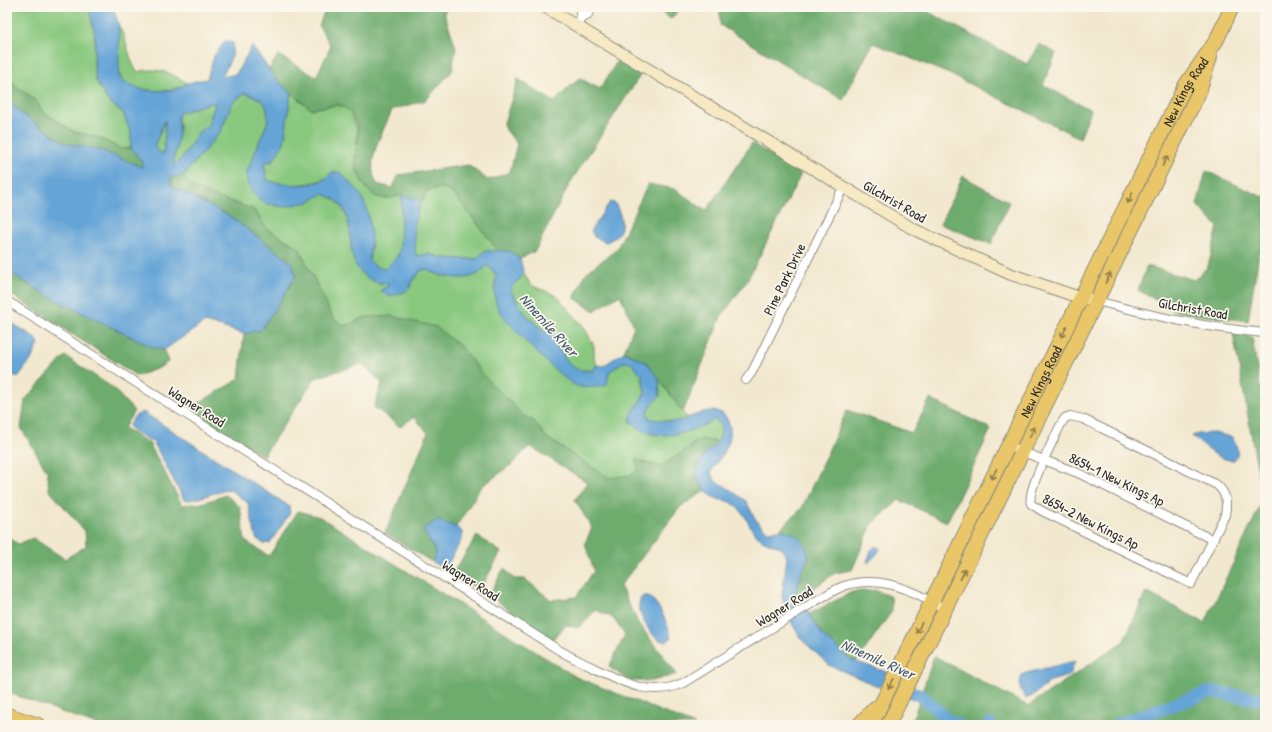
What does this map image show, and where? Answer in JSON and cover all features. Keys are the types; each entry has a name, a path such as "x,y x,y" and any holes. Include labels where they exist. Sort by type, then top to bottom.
{"highway":[{"name":"New Kings Road","path":"888,725 1198,94 1216,41 1232,7"},
{"name":"New Kings Road","path":"871,725 1185,86 1216,41"},
{"path":"859,725 883,699"},
{"path":"7,715 38,725"}],"street":[{"name":"Gilchrist Road","path":"545,7 579,22 843,188 913,229 952,248 1010,274 1081,297 1147,315 1198,325 1265,333"},
{"path":"579,22 580,12 583,7"},
{"path":"579,22 587,16 592,7"},
{"name":"Pine Park Drive","path":"746,380 752,372 843,188"},
{"name":"Wagner Road","path":"7,301 554,647 630,686 656,690 676,686 814,602 844,586 866,582 883,583 895,586 932,601 945,609"},
{"name":"8654-2 New Kings Ap","path":"1076,416 1217,485 1223,490 1226,502 1225,515 1191,584 1034,507 1031,504 1029,496 1045,460 1065,418 1076,416"},
{"name":"8654-1 New Kings Ap","path":"1009,445 1023,452 1078,473 1213,540"}],"green space":[{"path":"7,7 89,7 95,35 94,64 96,81 108,101 123,113 131,133 131,148 121,150 98,137 75,132 43,112 37,102 7,78"},
{"path":"339,7 447,7 444,13 456,47 452,71 426,100 392,110 376,147 373,166 377,184 392,188 399,175 468,165 488,180 510,172 517,144 503,126 518,79 554,102 579,78 600,89 618,60 641,74 570,183 535,251 520,259 509,251 499,252 455,195 442,187 426,192 421,203 414,199 402,196 380,198 375,196 365,186 356,167 355,159 358,128 355,119 349,111 338,105 311,109 276,80 269,70 278,55 316,77 331,46 319,26 325,10"},
{"path":"653,7 681,7 671,19"},
{"path":"720,7 919,7 1027,64 1039,44 1056,53 1043,85 1091,110 1080,138 947,73 873,43 843,100 720,25"},
{"path":"119,26 137,72 157,70 169,73 187,83 172,89 154,91 137,88 122,82 118,67"},
{"path":"7,78 37,102 43,112 74,132 98,137 121,149 131,148 142,162 143,168 100,150 65,143 18,111 7,97"},
{"path":"245,93 262,100 267,108 268,121 246,174 308,202 322,194 329,196 339,203 346,214 350,227 351,247 353,253 375,283 389,284 388,287 410,288 413,279 419,272 426,269 440,276 478,274 488,265 496,275 494,288 498,308 528,343 575,385 609,372 623,362 631,363 642,375 645,393 633,412 630,422 705,425 714,419 720,423 723,433 718,442 701,439 661,467 636,460 639,469 632,475 609,478 547,438 532,419 525,417 484,376 460,346 366,317 344,326 333,318 299,248 266,228 253,209 208,194 191,186 183,176 221,131 232,103"},
{"path":"291,93 311,109 338,105 349,110 358,131 355,162 389,198 402,195 400,251 397,257 385,269 375,266 369,260 372,243 340,172 322,180 295,185 267,180 264,165 284,143"},
{"path":"210,103 215,104 208,126 199,131 184,157 176,164 173,162 178,135 179,113"},
{"path":"165,120 164,151 162,154 154,147"},
{"path":"752,143 801,174 747,281 721,317 683,412 646,362 624,352 634,326 620,295 594,311 574,298 586,273 617,249 648,184 675,189 706,211"},
{"path":"1206,171 1263,197 1265,195 1265,249 1259,253 1248,321 1178,312 1138,290 1147,266 1194,280 1208,267 1218,227 1197,205"},
{"path":"183,176 191,186 208,194 253,209 266,228 299,248 333,318 344,326 366,317 392,316 436,327 460,346 484,376 525,417 532,419 547,438 609,478 632,475 638,469 635,460 661,467 701,439 718,442 700,461 696,474 705,491 681,506 620,586 638,623 677,674 652,681 630,681 609,667 625,635 613,618 596,610 578,628 566,625 551,641 489,595 504,568 514,579 525,579 551,600 576,597 594,571 585,543 592,528 575,500 587,482 530,446 512,464 481,487 456,527 437,520 423,530 436,552 432,562 385,533 428,433 414,417 400,427 374,407 382,383 362,364 315,378 263,456 194,413 199,403 239,379 244,334 261,330 296,276 292,263 231,217 171,186 171,177"},
{"path":"963,176 1009,202 991,244 940,224"},
{"path":"441,187 455,195 499,252 485,251 476,259 442,258 429,254 416,256 414,238 415,214 426,192"},
{"path":"7,271 50,297 152,347 164,350 169,361 159,368 137,376 7,292"},
{"path":"524,274 531,285 557,296 584,327 594,346 594,359 597,365 591,371 578,370 573,367 553,340 555,337 548,331 547,333 536,324 519,307 512,295 511,288"},
{"path":"1233,333 1252,337 1265,418 1265,577 1263,580 1265,591 1265,725 911,725 934,656 1028,706 1124,641 1146,592 1205,623 1263,500"},
{"path":"65,356 113,388 134,411 124,428 149,443 182,505 202,503 226,495 240,507 245,541 269,556 298,511 320,517 576,677 695,725 97,725 7,692 7,536 18,544 33,538 65,559 86,546 85,531 49,490 47,471 21,428 25,400"},
{"path":"659,379 687,418 675,422 649,419 647,413 652,404 660,396"},
{"path":"930,399 991,429 947,522 899,500 872,524 852,570 835,573 800,598 796,592 801,573 809,557 780,529 802,508 847,410 912,433"},
{"path":"477,536 501,552 480,590 452,574"},
{"path":"875,590 891,597 892,611 857,661 851,660 822,635 809,614 852,592"}],"water":[{"path":"89,7 113,7 119,26 119,76 123,81 130,85 156,91 173,90 188,83 207,79 214,56 225,41 233,43 232,56 222,77 236,74 252,46 276,79 291,93 284,143 272,162 267,161 264,165 267,180 283,184 301,185 319,182 331,173 340,172 357,190 365,204 370,227 371,244 369,260 375,266 385,269 397,257 400,251 402,195 416,199 421,203 415,222 414,235 416,256 429,254 442,258 476,259 485,251 509,251 520,259 524,274 511,288 511,292 528,317 546,333 548,330 555,337 553,340 561,353 575,368 581,371 592,371 597,365 603,366 624,352 646,362 659,379 660,396 652,404 647,413 650,419 674,421 708,411 720,412 725,416 728,420 730,436 727,447 711,473 716,482 725,486 746,501 757,522 767,531 782,530 789,532 799,537 803,542 809,557 801,573 796,592 822,635 851,660 887,672 879,687 829,665 800,638 785,610 782,595 787,557 781,547 756,535 742,512 733,503 710,495 702,486 696,474 699,463 703,456 718,441 721,431 720,423 714,419 700,427 683,433 666,435 657,435 641,429 630,421 633,412 645,393 642,375 631,363 623,362 609,372 607,385 585,387 577,386 570,382 535,350 511,325 498,308 495,300 496,275 488,265 479,273 466,278 445,276 426,269 419,272 406,291 388,296 381,291 383,288 388,287 388,284 369,279 358,269 353,256 349,226 345,213 337,201 322,194 308,202 283,207 264,203 254,194 248,185 246,174 268,121 267,108 262,100 245,93 232,103 221,131 183,176 171,177 171,186 231,217 292,263 296,276 261,330 244,334 205,322 164,350 152,347 50,297 7,271 7,97 18,111 65,143 100,150 142,167 142,162 131,148 131,133 123,113 108,101 96,81 94,64 95,35","holes":["210,103 215,104 208,126 198,134 185,154 176,164 173,162 178,135 179,113","165,120 164,151 162,154 154,147"]},
{"path":"610,202 615,203 620,215 621,226 617,235 613,239 606,242 594,237 591,230"},
{"path":"7,320 36,338 39,344 31,360 18,377 7,373"},
{"path":"143,412 289,506 290,513 270,543 264,544 256,538 248,503 229,489 196,499 184,500 154,443 131,429 129,425 135,416"},
{"path":"1214,433 1232,437 1237,451 1234,460 1217,456 1192,436"},
{"path":"437,520 456,527 462,532 462,539 445,569 432,562 436,552 423,530"},
{"path":"876,546 880,549 869,562 867,562 871,550"},
{"path":"643,596 649,596 663,615 671,638 666,642 655,637 646,626 639,606 640,600"},
{"path":"1075,661 1070,675 1051,681 1031,697 1026,698 1022,692 1020,685 1022,675"}],"waterway":[{"name":"Ninemile River","path":"867,674 923,697 947,720 958,725"},
{"name":"Ninemile River","path":"1116,725 1210,692 1265,700"}]}
